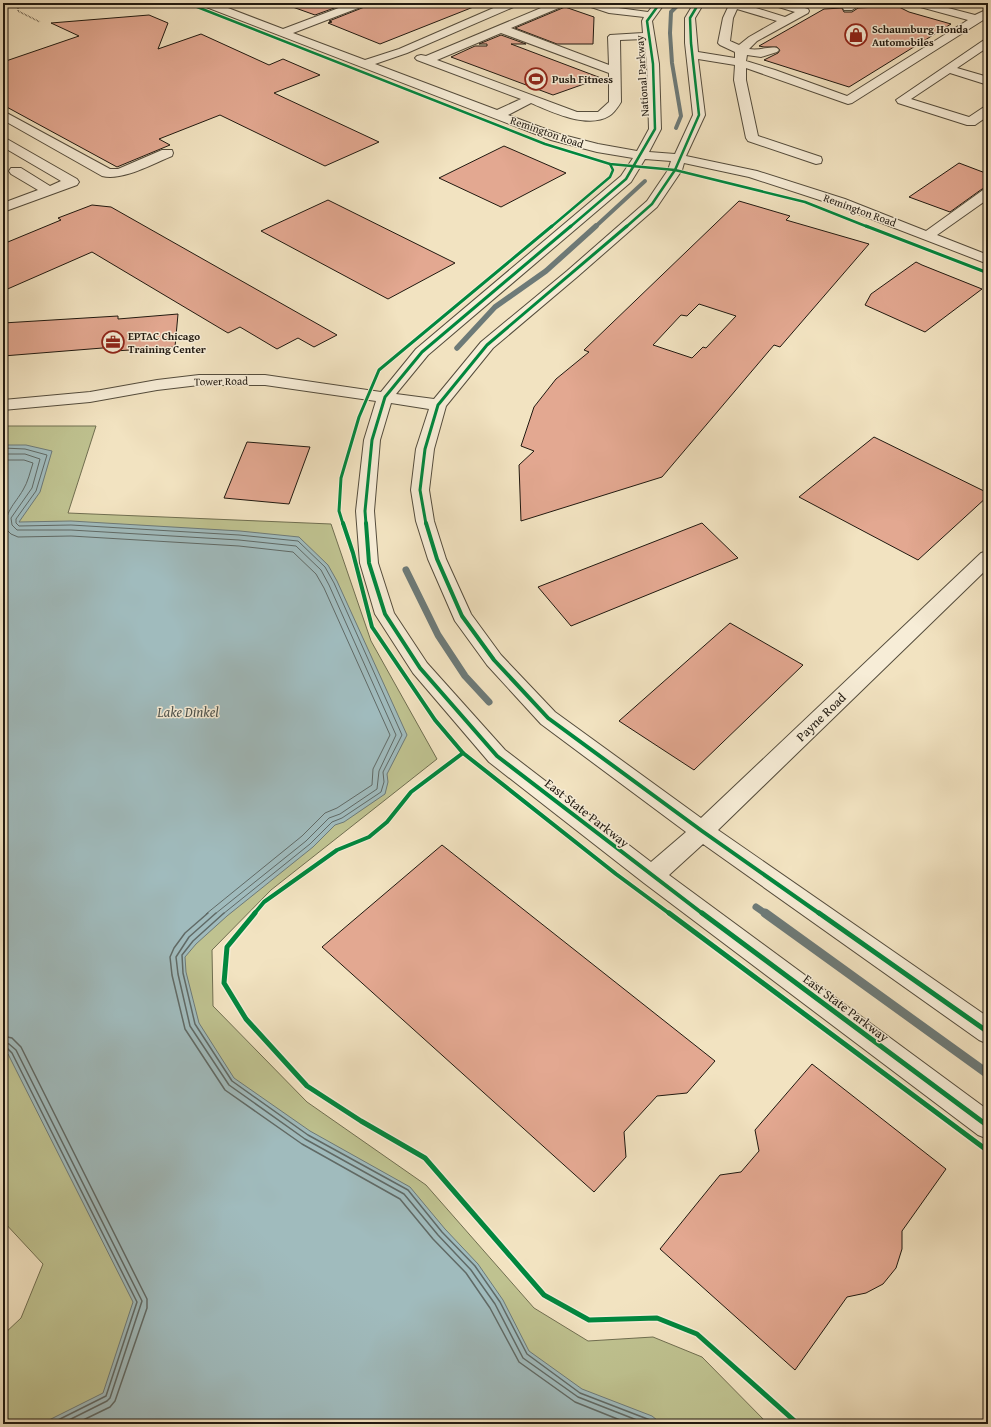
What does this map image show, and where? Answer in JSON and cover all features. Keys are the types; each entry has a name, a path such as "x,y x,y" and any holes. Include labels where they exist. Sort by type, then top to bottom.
{"street":[{"name":"Remington Road","path":"205,3 555,137 597,148 641,155 679,158 752,174 840,202 988,260"},
{"path":"283,33 362,3"},
{"path":"365,64 403,51 514,3"},
{"path":"589,3 612,6 650,15 660,3"},
{"path":"699,3 690,18 699,115 675,170 652,204 572,274 487,345 438,405 425,449 420,490 425,521 437,559 462,616 494,660 548,718 702,831 988,1032"},
{"path":"776,3 804,11 753,39 741,50 740,80 752,138 816,160"},
{"path":"917,3 976,19"},
{"path":"945,3 971,10 962,15"},
{"path":"773,50 763,54 741,50 724,43 726,27 735,4 787,21"},
{"path":"427,60 557,5"},
{"path":"693,55 713,56 741,63 848,100 988,12"},
{"name":"National Parkway","path":"385,397 422,352 626,179 655,129 653,64 647,21 650,15"},
{"path":"266,26 282,20"},
{"path":"502,29 615,70"},
{"path":"403,51 575,115 592,117 602,115 615,102 614,37 649,36"},
{"path":"988,42 902,100 988,127"},
{"path":"948,69 988,81"},
{"path":"497,115 531,99"},
{"path":"971,122 988,110"},
{"path":"3,115 106,172 121,172 166,153"},
{"path":"3,142 72,182 3,208"},
{"path":"16,171 49,191"},
{"path":"927,236 988,193"},
{"name":"Tower Road","path":"3,405 82,398 157,385 199,380 265,380 438,405"},
{"name":"East State Parkway","path":"385,397 372,440 365,511 369,563 386,614 420,668 497,756 652,876 988,1126"},
{"name":"Payne Road","path":"652,876 702,831 988,557"}],"path":[{"path":"3,5 9,3 14,5 18,7 18,11 40,22"},
{"path":"14,5 19,3"}],"green space":[{"name":"Lake Dinkel","path":"3,426 96,426 68,513 331,524 371,641 437,759 271,890 212,950 213,1006 307,1102 426,1185 534,1308 588,1341 653,1337 702,1357 768,1424 3,1424 3,1335 21,1318 43,1264 3,1221"}],"water":[{"name":"Lake Dinkel","path":"3,445 26,445 52,451 40,492 19,522 71,521 240,531 299,537 328,565 337,581 407,735 387,774 388,782 385,794 344,822 335,825 313,847 227,916 196,944 185,957 186,972 199,1023 234,1078 310,1131 410,1187 445,1229 478,1264 503,1300 529,1351 582,1389 652,1416 662,1424 41,1424 103,1393 133,1302 8,1054 3,1050"}],"building":[{"path":"288,3 348,3 315,15 287,5"},
{"path":"368,3 481,4 380,44 328,23 332,22 329,21 367,6"},
{"name":"Schaumburg Honda Automobiles","path":"897,6 909,12 951,24 849,87 764,60 778,53 780,50 777,47 759,46 824,9 842,8 844,12 852,12 858,8"},
{"path":"565,7 594,17 593,44 557,44 515,28"},
{"path":"149,15 168,23 158,49 201,34 269,65 283,59 320,75 274,93 379,142 325,166 220,115 159,139 170,145 117,167 3,105 3,62 79,36 51,23"},
{"path":"501,35 526,44 511,44 601,78 553,95 451,57 475,46 487,46 487,44 479,44"},
{"path":"504,146 566,173 501,207 439,178"},
{"path":"959,163 988,174 988,188 982,189 950,212 909,197"},
{"path":"328,200 455,263 388,299 261,231"},
{"path":"739,201 790,216 786,220 869,244 780,347 774,345 662,477 521,521 519,465 534,451 521,446 534,407 556,379 589,352 584,350","holes":["699,304 736,316 706,348 703,347 692,358 653,345 681,315 687,316"]},
{"path":"92,205 111,207 337,335 314,347 298,338 277,349 240,327 228,333 92,252 3,291 3,244 61,220 58,218"},
{"path":"916,262 982,289 925,332 865,305 871,294"},
{"path":"178,314 175,347 115,351 115,347 3,356 3,323 118,316 118,319"},
{"path":"874,437 988,493 988,496 918,560 799,497"},
{"path":"247,442 310,447 289,504 224,498"},
{"path":"702,523 738,558 571,626 538,587"},
{"path":"730,623 803,665 694,770 619,721"},
{"path":"442,845 715,1061 687,1093 657,1096 624,1132 626,1157 594,1192 322,947"},
{"path":"812,1064 946,1169 902,1231 902,1249 896,1268 883,1284 866,1293 847,1297 795,1370 660,1249 720,1175 741,1172 759,1151 755,1130"}],"waterway":[{"path":"676,128 681,116 672,63 670,33 671,12 680,3"},
{"path":"595,227 645,181"},
{"path":"457,348 495,307 546,271 596,226"},
{"path":"406,570 438,635 465,676 489,702"},
{"path":"756,907 766,914"},
{"path":"765,913 988,1074"}],"cycle path":[{"path":"187,3 545,144 610,164 675,170 805,202 988,273"},
{"path":"660,3 647,21 653,64 655,129 626,179 422,352 385,397 372,440 365,511 369,563 385,614 420,668 497,756 652,876 988,1126"},
{"path":"699,3 690,18 691,43 699,115 675,170 652,204 572,274 487,345 438,405 425,449 420,490 425,521 437,559 462,616 494,660 548,718 702,831 988,1032"},
{"path":"610,164 613,170 610,177 379,370 359,417 341,478 339,511 353,553 372,627 435,720 463,753 411,792 387,822 369,837 337,850 264,902 227,947 224,983 246,1019 307,1086 361,1121 425,1158 544,1295 589,1320 657,1318 697,1334 798,1424"},
{"path":"463,753 616,874 988,1151"}],"place":[{"name":"Schaumburg Honda Automobiles","path":"856,35"},
{"name":"Push Fitness","path":"536,79"},
{"name":"EPTAC Chicago Training Center","path":"113,342"}]}
